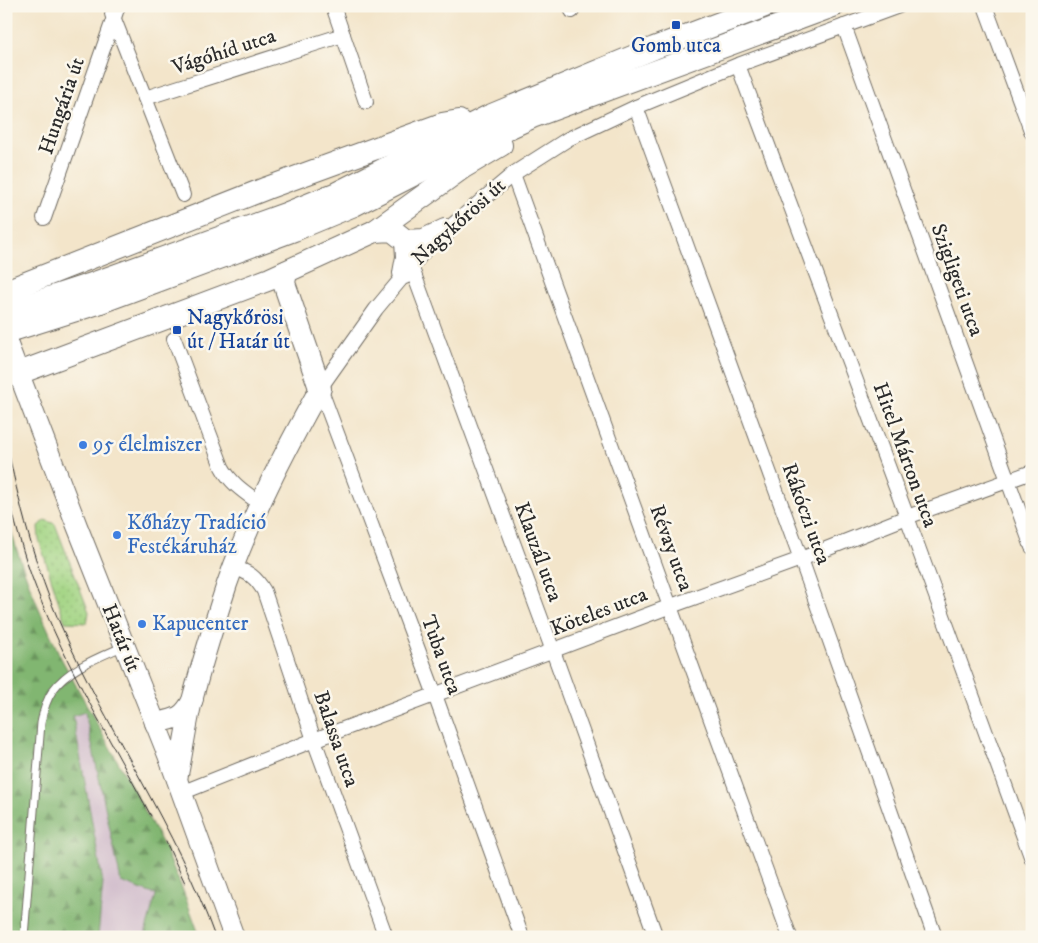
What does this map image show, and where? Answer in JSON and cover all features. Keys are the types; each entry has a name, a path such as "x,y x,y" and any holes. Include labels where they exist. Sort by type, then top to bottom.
{"main road":[{"path":"6,332 335,194 487,117 654,48 765,6"},
{"path":"6,312 93,294 276,237 354,205 500,131 833,6"},
{"path":"12,375 270,279 375,231 462,168 560,107"},
{"path":"6,291 267,188 442,124 487,117"},
{"path":"375,231 392,230 406,241 408,269"},
{"path":"406,241 424,240 445,230"},
{"path":"286,272 284,283 320,388"},
{"name":"Határ út","path":"6,340 12,375 155,723 234,937"},
{"name":"Nagykőrösi út","path":"179,786 193,698 234,567 261,504 320,388"},
{"path":"155,723 174,719 182,715 193,698"}],"street":[{"path":"333,6 366,102"},
{"name":"Nagykőrösi út","path":"320,388 366,322 408,269 445,230 513,174 568,138 636,107 738,66 899,6"},
{"path":"985,6 1032,133"},
{"path":"114,10 182,195"},
{"name":"Hungária út","path":"44,218 114,10"},
{"name":"Szigligeti utca","path":"844,26 1032,547"},
{"name":"Vágóhíd utca","path":"146,98 343,35"},
{"name":"Hitel Márton utca","path":"738,66 907,517 1032,859"},
{"name":"Rákóczi utca","path":"636,107 801,559 936,937"},
{"name":"Révay utca","path":"513,174 790,937"},
{"name":"Klauzál utca","path":"408,269 553,651 656,937"},
{"path":"174,339 226,474 237,488 261,504"},
{"name":"Tuba utca","path":"320,388 435,695 522,937"},
{"name":"Köteles utca","path":"179,786 314,740 801,559 907,517 1032,472"},
{"name":"Balassa utca","path":"234,567 250,574 257,580 264,591 314,740 386,937"}],"lane":[{"path":"24,937 41,723 44,710 53,690 60,683 81,667 124,645"}],"shaded area":[{"path":"85,712 121,881 156,895 144,937 98,937 103,883 73,716"}],"green space":[{"path":"6,511 23,567 61,658 164,846 200,937 144,937 156,895 121,882 85,712 73,716 103,883 98,937 6,937"},
{"path":"45,520 55,524 89,612 87,623 65,622 39,540 38,526"}],"tram line":[{"path":"6,440 29,536 52,605 80,667 162,819 199,897 215,937"},
{"path":"6,485 27,563 48,617 90,704 151,816"},
{"path":"166,842 185,883"}],"place":[{"name":"Gomb utca","path":"676,25"},
{"name":"Nagykőrösi út / Határ út","path":"177,330"},
{"name":"95 élelmiszer","path":"83,445"},
{"name":"Kőházy Tradíció Festékáruház","path":"117,535"},
{"name":"Kapucenter","path":"142,624"}]}
